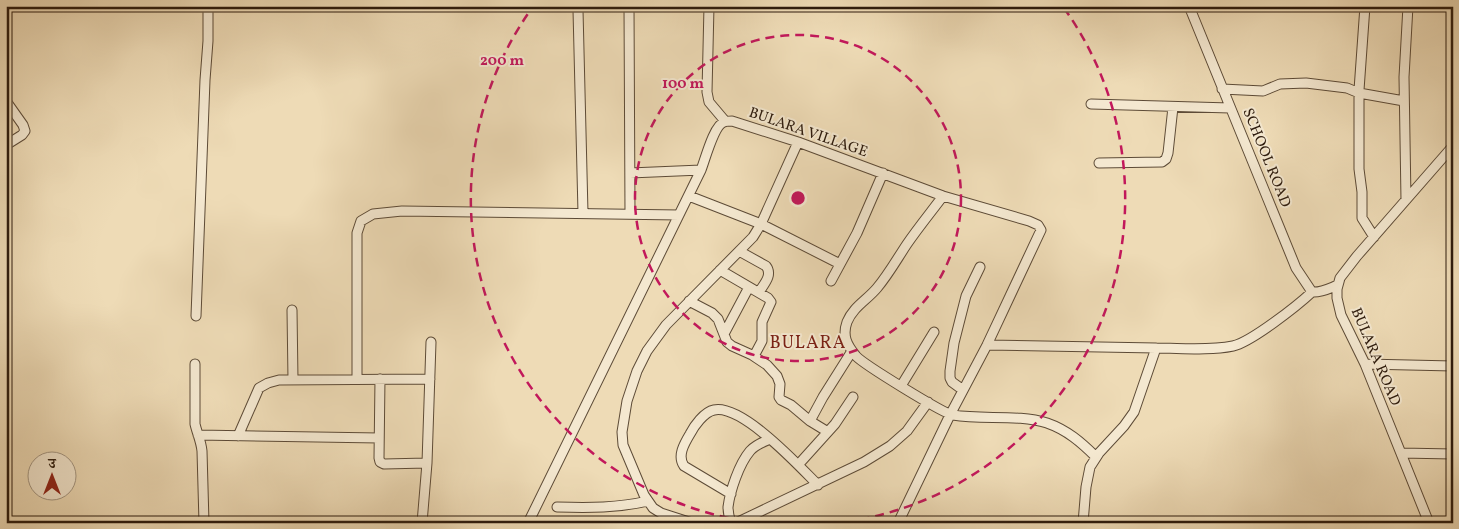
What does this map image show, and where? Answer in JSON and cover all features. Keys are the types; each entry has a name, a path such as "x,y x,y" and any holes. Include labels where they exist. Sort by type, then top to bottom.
{"street":[{"path":"6,9 10,6"},
{"path":"196,316 208,6"},
{"path":"629,6 630,214"},
{"path":"709,6 708,102 725,121"},
{"name":"SCHOOL ROAD","path":"1189,6 1296,268 1312,292"},
{"path":"1365,6 1359,93 1359,169 1362,192 1362,218 1374,237"},
{"path":"1406,200 1404,77 1408,6"},
{"path":"578,10 583,213"},
{"path":"1222,89 1264,91 1280,84 1328,85 1404,101"},
{"path":"6,101 23,125 25,131 6,145"},
{"path":"1091,104 1230,108"},
{"path":"1100,162 1162,162 1166,159 1173,107"},
{"name":"BULARA VILLAGE","path":"528,523 702,170 716,131 720,124 725,121 798,142 943,196 1038,225 1041,230 986,345"},
{"path":"692,523 661,513 653,508 644,495 623,445 622,432 627,402 637,371 647,351 666,326 753,237 798,142"},
{"path":"898,523 986,345 1212,348 1234,346 1249,340 1312,292 1324,290 1338,284 1340,278 1374,237 1453,146"},
{"path":"630,173 702,170"},
{"path":"831,281 857,233 883,173"},
{"path":"689,196 760,224 840,264"},
{"path":"943,196 908,242 878,287 850,314 844,332 852,351 858,358 950,415 1045,422 1077,438 1096,456"},
{"path":"357,379 357,233 361,221 373,214 402,211 679,215"},
{"path":"739,251 766,266 769,270 769,276 759,292"},
{"path":"963,390 952,382 950,371 960,314 966,296 980,267"},
{"path":"720,270 759,292 771,302 762,322 762,341 754,356"},
{"name":"BULARA ROAD","path":"1338,284 1337,298 1341,315 1366,364 1429,523"},
{"path":"724,334 749,287"},
{"path":"689,301 718,319 727,342 767,365 777,376 780,384 779,397 781,400 828,432"},
{"path":"292,310 293,380"},
{"path":"901,386 934,332"},
{"path":"422,523 427,463 431,342"},
{"path":"1083,523 1090,467 1096,456 1124,426 1134,412 1156,348"},
{"path":"810,421 852,351"},
{"path":"195,364 195,424 201,440 204,523"},
{"path":"1366,364 1453,366"},
{"path":"380,379 380,462 384,464 427,463"},
{"path":"238,436 260,388 268,383 293,380 430,379"},
{"path":"798,465 828,432 853,398"},
{"path":"736,523 864,462 890,446 907,431 928,402"},
{"path":"731,494 684,466 681,462 681,454 693,428 710,411 716,409 728,411 752,424 818,485"},
{"path":"198,435 379,438"},
{"path":"731,523 728,508 742,464 755,446 770,439"},
{"path":"1401,453 1453,454"},
{"path":"558,507 596,508 629,506 648,501"}],"district":[{"name":"BULARA","path":"808,343"}]}
